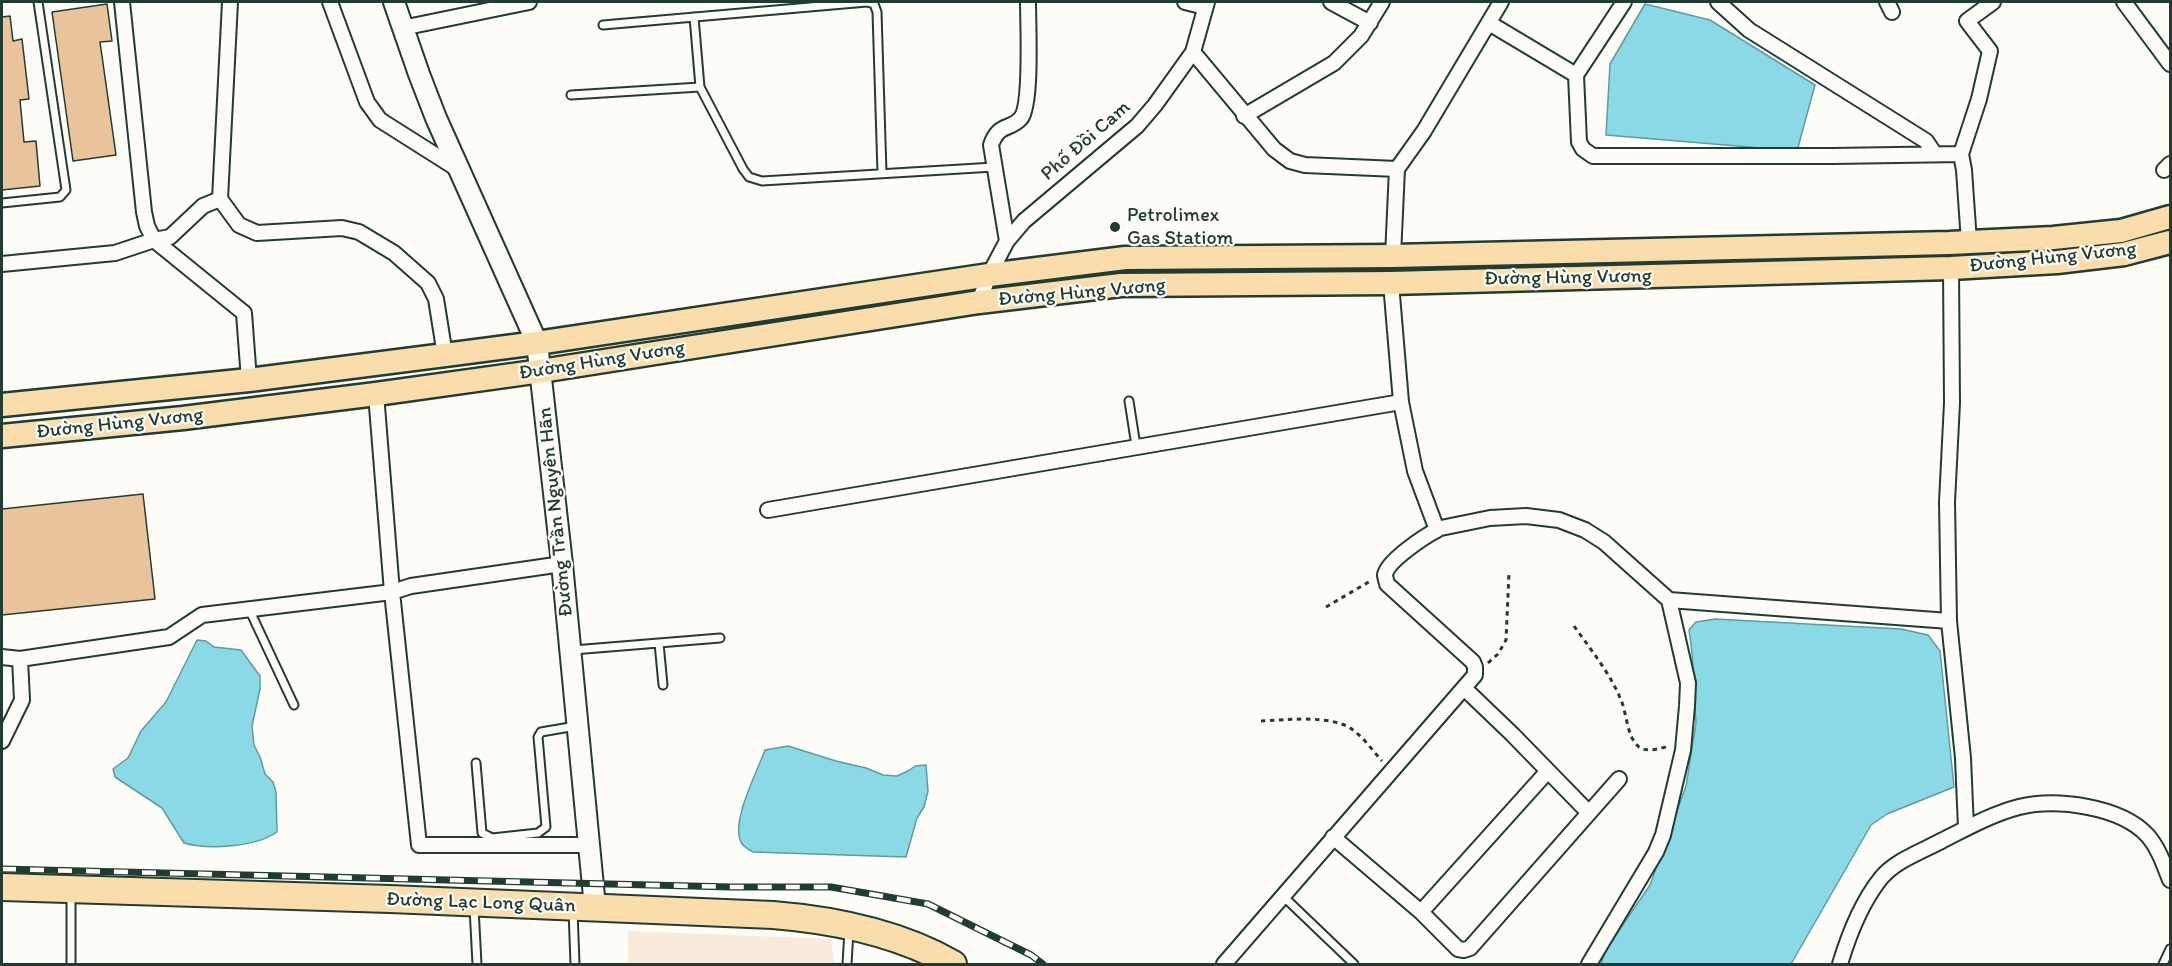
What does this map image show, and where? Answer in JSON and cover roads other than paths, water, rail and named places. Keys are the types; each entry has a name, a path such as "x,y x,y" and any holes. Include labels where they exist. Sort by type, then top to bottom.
{"highway":[{"name":"Đường Lạc Long Quân","path":"2,887 773,915 849,925 900,941 953,964"}],"main road":[{"name":"Đường Hùng Vương","path":"2,405 249,380 446,355 988,274 1125,258 1393,256 1969,242 2053,238 2121,231 2170,217"},
{"name":"Đường Hùng Vương","path":"2,436 183,418 376,394 541,371 979,302 1121,285 1391,283 1951,268 2057,262 2124,254 2170,242"},
{"path":"1674,249 1675,275"}],"street":[{"path":"122,2 144,212 154,240 244,313 249,380"},
{"path":"230,2 220,199 239,225 257,233 342,228 359,232 394,253 428,283 436,299 446,355"},
{"path":"330,2 367,102 380,120 459,170"},
{"name":"Đường Trần Nguyên Hãn","path":"394,2 436,118 537,343 590,845 584,907"},
{"path":"402,28 530,2"},
{"path":"1006,241 991,145 995,133 1021,118 1025,106 1029,58 1028,2"},
{"path":"1185,2 1206,4"},
{"path":"1332,2 1370,23"},
{"path":"1244,116 1334,63 1361,36 1382,2"},
{"path":"1393,256 1397,169 1424,130 1501,2"},
{"path":"1624,2 1576,75 1579,142 1583,149 1593,156 1961,154"},
{"path":"1718,2 1749,30 1926,141 1934,153"},
{"path":"1969,242 1961,154 1979,99 1990,51 1967,21 1993,2"},
{"path":"2124,2 2170,64"},
{"name":"Phố Đồi Cam","path":"979,302 988,274 1006,241 1024,221 1137,126 1155,105 1193,52 1206,4"},
{"path":"1490,23 1576,75"},
{"path":"1193,52 1244,116 1274,149 1290,161 1305,165 1397,169"},
{"path":"2,264 115,253 170,237 203,206 220,199"},
{"path":"1951,268 1952,403 1947,502 1949,621 1963,758 1966,828"},
{"path":"1391,283 1401,402 1415,471 1436,529"},
{"path":"376,394 392,592 419,845 590,845"},
{"path":"768,510 1401,402"},
{"path":"1224,964 1475,675 1473,662 1387,585 1385,576 1388,569 1400,556 1436,529 1490,518 1526,516 1559,520 1585,530 1604,542 1669,600 1688,683 1683,742 1664,835 1589,964"},
{"path":"2,657 20,660 169,637 202,615 392,592 411,586 562,564"},
{"path":"1669,600 1949,621"},
{"path":"2,741 22,700 20,660"},
{"path":"1464,688 1588,813"},
{"path":"1421,912 1547,772"},
{"path":"1333,837 1421,912 1458,949 1464,950 1470,948 1619,779"},
{"path":"1840,964 1860,912 1882,876 1900,863 1966,828 2019,807 2045,803 2076,805 2123,817 2146,834 2156,847 2170,880"}],"lane":[{"path":"2,202 60,197 66,190 38,2"},
{"path":"603,25 874,4 877,12 882,173"},
{"path":"694,17 700,87 749,177 762,181 994,167"},
{"path":"571,95 700,87"},
{"path":"1129,401 1136,446"},
{"path":"249,609 294,705"},
{"path":"571,650 720,638"},
{"path":"659,643 663,685"},
{"path":"476,763 482,833 492,838 538,834 546,827 538,737 541,732 579,726"},
{"path":"71,889 71,964"},
{"path":"1284,897 1354,964"},
{"path":"474,903 477,964"},
{"path":"575,964 584,907"},
{"path":"847,964 849,925"},
{"path":"2163,964 2170,949"}],"water":[{"path":"1645,4 1710,20 1815,85 1797,151 1606,135 1610,64"},
{"path":"1715,619 1901,629 1928,635 1940,651 1954,787 1887,814 1871,825 1791,964 1601,964 1605,951 1650,885 1686,786 1696,723 1689,630 1696,622"},
{"path":"197,640 206,641 214,647 241,650 260,676 260,689 252,726 254,745 265,774 273,782 276,792 277,832 257,841 218,847 184,843 162,808 115,777 113,769 128,758 141,731 166,702"},
{"path":"788,746 883,775 897,776 915,766 926,765 928,791 924,807 917,818 906,857 753,852 743,845 739,835 742,811 765,750"}],"railway":[{"path":"2,869 731,887 831,887 928,904 1031,955 1043,964"}],"place":[{"name":"Petrolimex Gas Statiom","path":"1115,227"}]}
